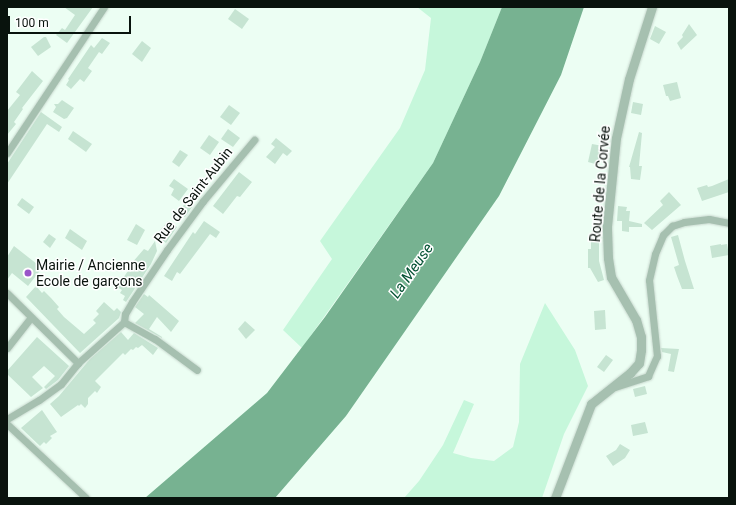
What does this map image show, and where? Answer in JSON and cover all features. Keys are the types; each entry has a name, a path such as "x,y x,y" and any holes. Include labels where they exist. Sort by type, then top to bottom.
{"street":[{"path":"7,153 104,7"},
{"name":"Route de la Corvée","path":"555,498 591,404 609,388 630,373 639,363 641,337 636,320 611,277 608,258 607,226 616,138 629,79 652,7"},
{"name":"Rue de Saint-Aubin","path":"7,419 39,400 61,384 78,363 124,322 125,314 132,302 166,250 203,201 254,140"},
{"path":"609,388 648,376 658,356 649,280 655,254 668,230 672,226 684,222 709,220 729,223"},
{"path":"7,294 78,363"},
{"path":"7,348 31,317"},
{"path":"124,322 155,339 197,370"},
{"path":"7,424 86,498"}],"shaded area":[{"path":"417,7 502,7 480,62 433,163 302,348 283,330 332,259 320,241 400,128 425,70 431,18"},
{"path":"545,303 575,350 588,386 564,434 542,498 404,498 419,481 443,445 464,400 474,404 453,453 471,458 494,461 513,447 519,422 520,364"}],"water":[{"name":"La Meuse","path":"502,7 584,7 561,75 499,196 346,416 275,498 145,498 267,393 325,317 433,163 480,62"}],"building":[{"path":"64,7 93,7 67,43 56,35 62,28 65,30 75,15"},
{"path":"235,9 249,19 242,29 228,19"},
{"path":"689,24 697,35 681,50 677,43 683,37 682,35"},
{"path":"655,26 666,32 659,44 650,39"},
{"path":"46,37 51,47 38,56 31,47"},
{"path":"102,38 110,43 102,54 99,52 88,68 92,71 84,82 80,79 71,89 66,85 69,80 68,79 91,45 94,48"},
{"path":"142,41 151,48 142,62 132,54"},
{"path":"32,71 43,81 22,108 23,109 14,122 16,124 7,135 7,111 20,95 16,92"},
{"path":"677,82 681,98 670,101 668,96 666,96 663,85"},
{"path":"62,100 74,108 67,118 64,119 53,112 56,107 54,104 58,104"},
{"path":"633,102 643,104 641,115 631,113"},
{"path":"229,105 240,113 231,125 220,117"},
{"path":"41,112 62,127 59,132 47,124 7,184 7,164"},
{"path":"228,129 240,138 233,147 221,139"},
{"path":"73,131 92,144 86,152 68,139"},
{"path":"639,132 642,133 639,166 642,166 640,180 631,179 629,167"},
{"path":"209,135 219,142 210,155 200,148"},
{"path":"276,138 292,151 287,156 283,153 275,164 266,157 275,147 271,144"},
{"path":"592,144 603,146 599,165 588,162"},
{"path":"180,150 188,155 179,167 172,162"},
{"path":"239,172 252,182 240,197 237,196 223,214 213,206"},
{"path":"174,179 188,189 179,201 171,195 174,189 169,186"},
{"path":"729,179 729,192 702,201 697,188 707,185 708,187 712,186"},
{"path":"669,192 681,205 652,230 644,223 663,205 660,201"},
{"path":"22,198 34,207 29,214 17,205"},
{"path":"185,203 192,207 185,217 179,213"},
{"path":"618,206 627,207 626,211 630,211 629,221 642,224 642,227 629,227 629,232 622,231 622,221 617,221"},
{"path":"168,221 177,227 166,243 156,235"},
{"path":"204,221 220,232 216,238 210,234 180,274 177,272 172,281 164,276 193,232 195,234"},
{"path":"136,224 145,230 137,245 127,240"},
{"path":"70,229 87,241 82,250 65,238"},
{"path":"49,234 56,239 50,248 43,242"},
{"path":"678,235 694,289 682,289 674,267 679,265 671,237"},
{"path":"155,241 157,251 151,264 126,302 123,300 125,296 120,293 122,290 117,287 132,265 131,264 144,249 148,251"},
{"path":"591,241 599,241 599,261 604,280 598,282 590,268 588,268 588,249 591,249"},
{"path":"727,244 729,255 712,258 710,246"},
{"path":"14,246 42,268 28,286 12,273 7,280 7,257"},
{"path":"36,286 42,293 44,291 51,298 59,307 57,309 64,317 84,334 96,323 93,320 99,314 96,311 104,302 114,311 117,308 121,312 119,318 80,353 26,297"},
{"path":"144,294 148,297 149,295 179,321 171,332 157,317 149,329 162,338 135,323 144,314 135,307"},
{"path":"605,310 606,329 595,330 594,311"},
{"path":"245,321 255,330 246,339 238,329"},
{"path":"121,332 128,340 134,333 158,348 153,355 142,345 133,350 131,349 125,355 123,353 95,381 101,387 97,393 95,391 88,398 88,404 85,408 81,404 79,406 78,405 61,417 50,404 59,396 90,359"},
{"path":"37,337 69,366 58,380 46,389 44,387 55,376 44,366 32,377 43,388 31,397 7,374 7,371"},
{"path":"661,348 679,349 674,372 668,371 671,354 662,352"},
{"path":"606,355 613,360 604,372 597,367"},
{"path":"645,386 647,394 635,397 633,389"},
{"path":"42,410 57,432 50,436 52,438 46,444 44,442 40,446 21,428"},
{"path":"645,422 648,433 633,436 631,425"},
{"path":"620,444 630,450 625,458 613,466 606,456 616,450"}],"place":[{"name":"Mairie / Ancienne Ecole de garçons","path":"28,273"}]}
